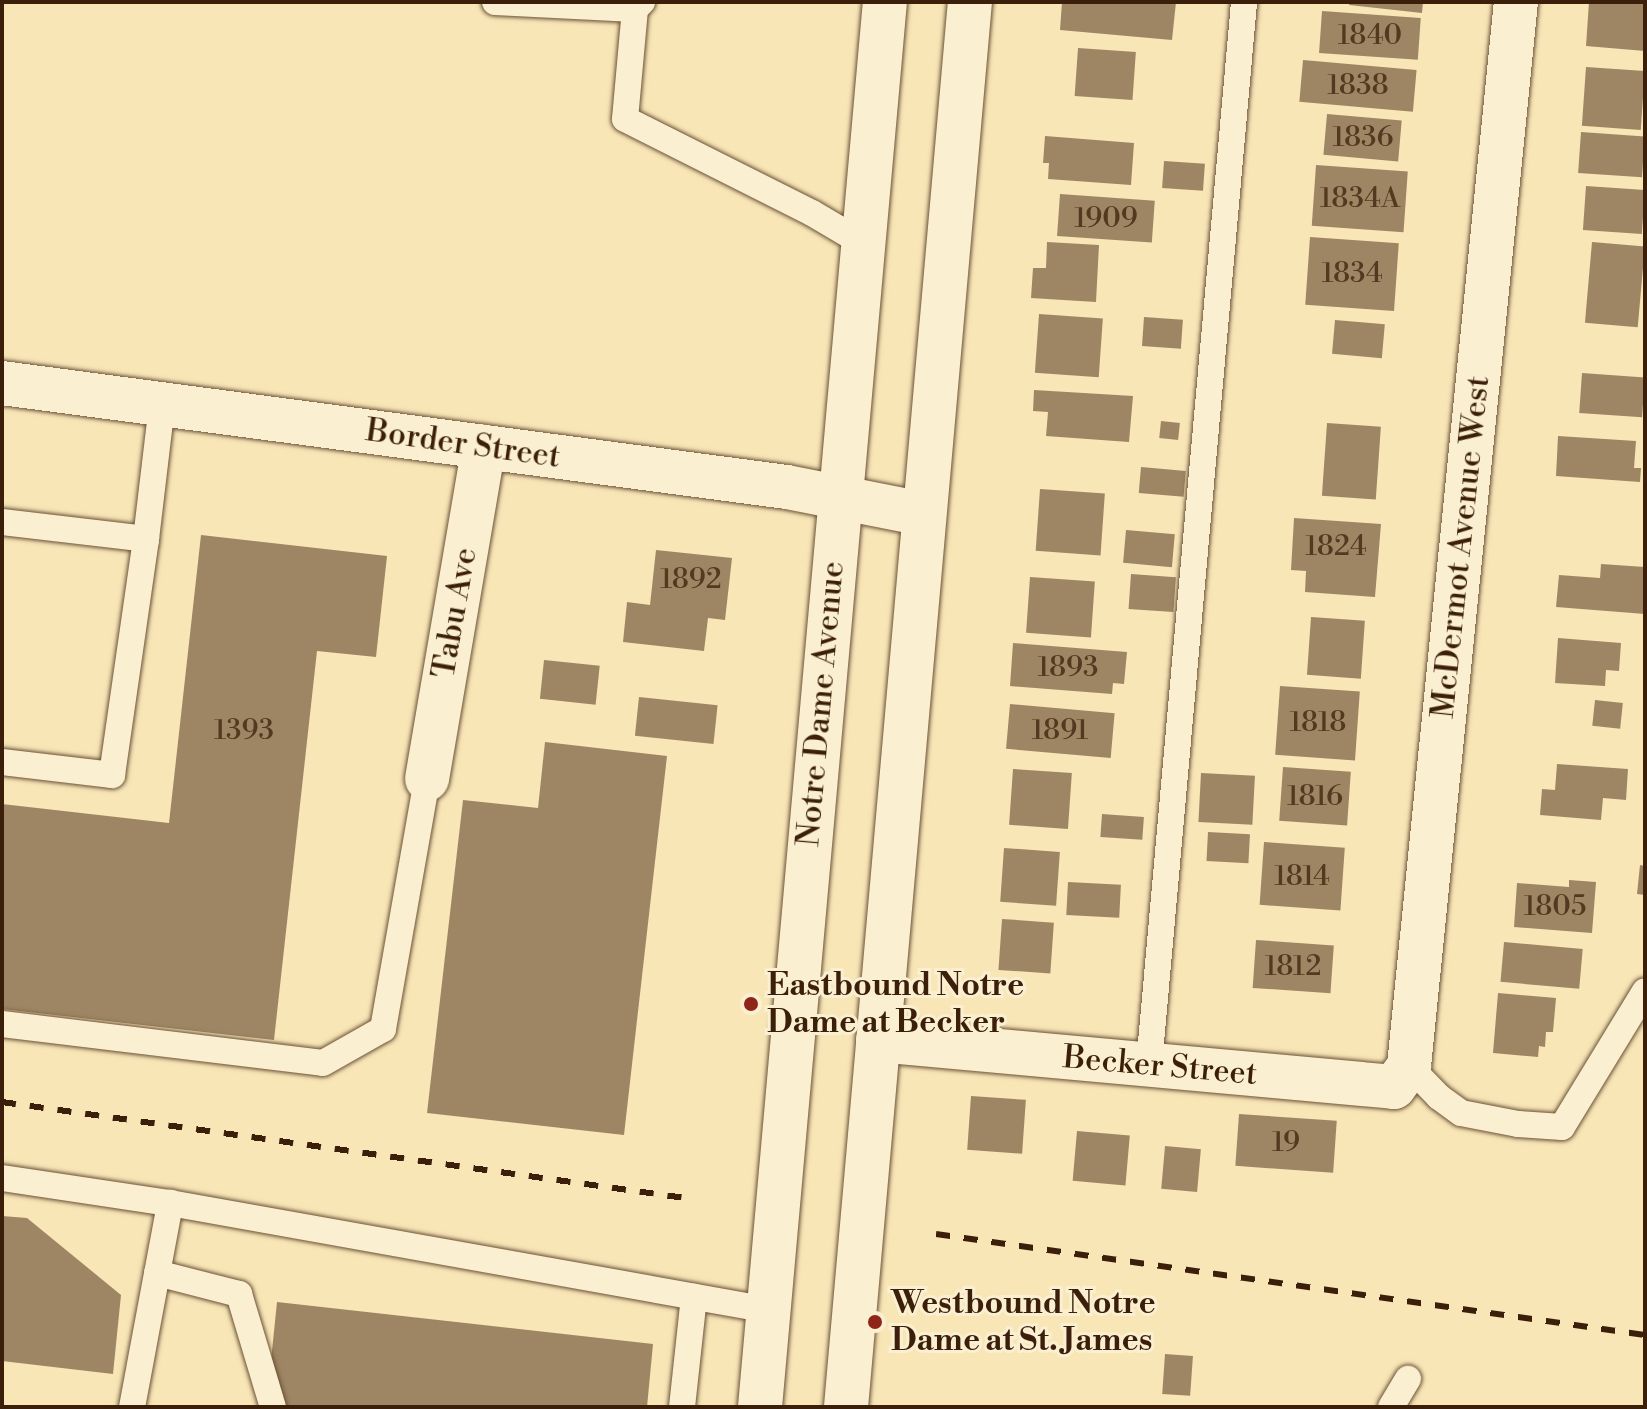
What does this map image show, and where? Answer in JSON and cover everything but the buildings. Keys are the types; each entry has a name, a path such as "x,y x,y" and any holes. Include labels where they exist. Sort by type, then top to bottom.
{"street":[{"name":"Notre Dame Avenue","path":"760,1407 885,2"},
{"path":"846,1407 970,2"},
{"name":"McDermot Avenue West","path":"1402,1076 1516,2"},
{"name":"Border Street","path":"2,383 839,495 923,514"},
{"name":"Tabu Ave","path":"427,779 484,447"},
{"name":"Becker Street","path":"878,1040 1149,1065 1402,1076"}],"lane":[{"path":"495,2 638,6 625,119 812,213 863,243"},
{"path":"1149,1065 1244,2"},
{"path":"2,762 112,775 162,404"},
{"path":"2,522 146,539"},
{"path":"2,1024 323,1063 383,1029 427,779"},
{"path":"1402,1076 1461,1113 1518,1124 1562,1127 1645,991"},
{"path":"2,1178 170,1203 769,1310"},
{"path":"132,1407 170,1203"},
{"path":"157,1273 239,1294 273,1407"},
{"path":"682,1407 694,1297"},
{"path":"1391,1407 1408,1379"}],"railway":[{"path":"2,1102 692,1199"},
{"path":"936,1234 1645,1335"}],"place":[{"name":"Eastbound Notre Dame at Becker","path":"751,1004"},
{"name":"Westbound Notre Dame at St. James","path":"875,1322"}]}
